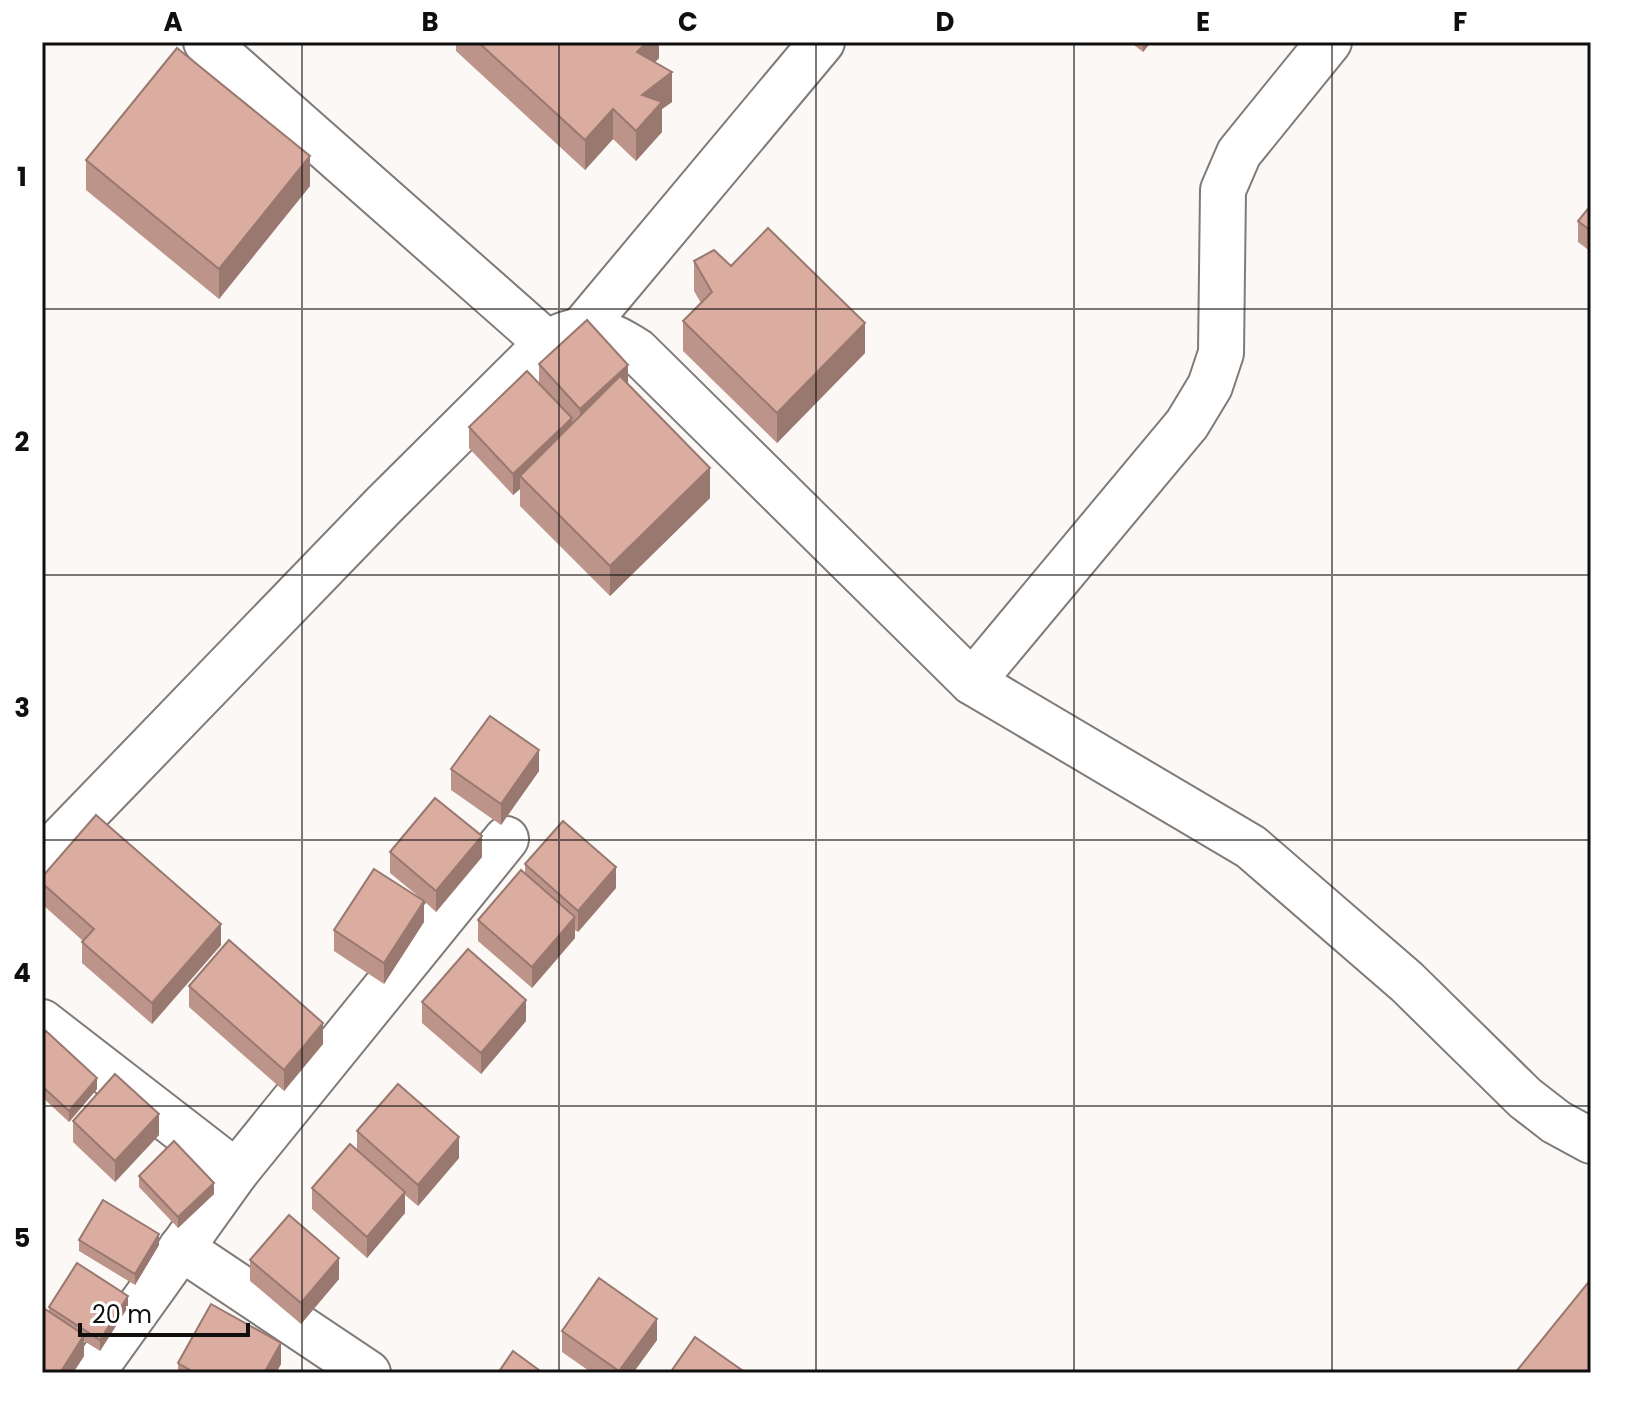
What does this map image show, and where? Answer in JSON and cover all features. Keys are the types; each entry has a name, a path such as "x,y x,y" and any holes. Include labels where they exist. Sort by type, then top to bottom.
{"street":[{"path":"206,42 565,336 619,339 637,351 972,682 1251,847 1407,982 1525,1098 1556,1122 1591,1141"},
{"path":"42,859 384,505 565,336 822,42"},
{"path":"972,682 1187,424 1210,386 1221,353 1223,190 1239,153 1329,42"},
{"path":"92,1373 236,1172 506,839"},
{"path":"42,1022 236,1172"},
{"path":"181,1248 368,1373"}],"building":[{"path":"478,42 647,42 637,52 672,72 642,95 662,102 636,131 613,109 585,140"},
{"path":"177,48 310,156 219,269 86,160"},
{"path":"1591,205 1591,231 1578,221"},
{"path":"768,228 865,323 777,413 683,321 712,292 694,261 714,250 731,266"},
{"path":"587,320 628,365 580,409 539,364"},
{"path":"527,371 572,418 513,474 469,427"},
{"path":"620,376 710,468 610,566 520,476"},
{"path":"490,716 539,750 501,804 451,769"},
{"path":"435,798 482,836 436,891 390,852"},
{"path":"96,815 221,924 152,1003 82,942 94,929 42,883 42,877"},
{"path":"563,821 616,867 578,911 525,864"},
{"path":"374,869 424,901 384,963 334,930"},
{"path":"521,870 575,917 532,967 478,920"},
{"path":"229,940 323,1023 284,1070 189,986"},
{"path":"468,949 526,1000 481,1053 422,1002"},
{"path":"46,1031 97,1078 69,1111 42,1086 42,1035"},
{"path":"115,1074 159,1114 115,1161 73,1121"},
{"path":"398,1084 459,1137 418,1185 357,1131"},
{"path":"174,1141 214,1183 178,1217 139,1176"},
{"path":"350,1144 405,1192 367,1237 312,1188"},
{"path":"103,1200 159,1234 135,1274 79,1240"},
{"path":"289,1215 339,1258 301,1303 250,1260"},
{"path":"77,1263 128,1296 100,1340 49,1307"},
{"path":"599,1278 657,1319 619,1371 562,1331"},
{"path":"1591,1279 1591,1373 1515,1373"},
{"path":"211,1304 281,1343 264,1373 195,1373 178,1363"},
{"path":"42,1307 84,1335 60,1373 42,1373"},
{"path":"695,1337 746,1373 670,1373"},
{"path":"513,1351 543,1373 498,1373"}]}
